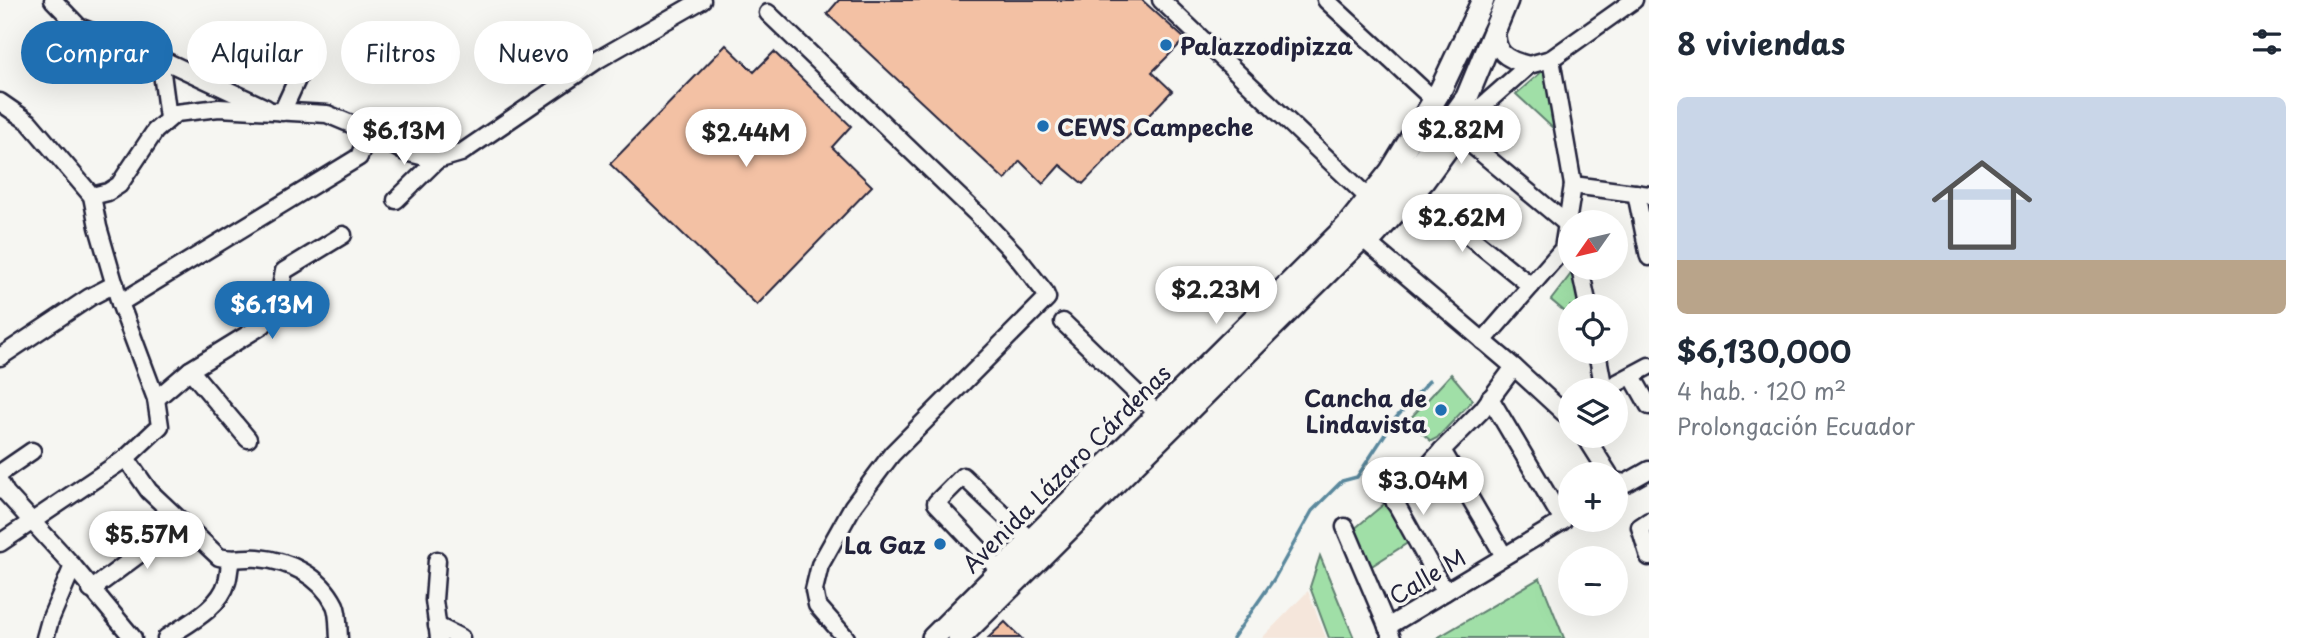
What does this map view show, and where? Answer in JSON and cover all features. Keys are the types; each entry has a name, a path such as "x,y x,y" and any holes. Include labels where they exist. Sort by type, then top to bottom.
{"main road":[{"name":"Avenida Lázaro Cárdenas","path":"948,635 1360,236 1391,171 1434,100 1483,0"},
{"name":"Avenida Lázaro Cárdenas","path":"1376,205 1476,101 1501,7"},
{"name":"Avenida Lázaro Cárdenas","path":"948,635 1000,571 1158,414 1360,236"}],"street":[{"path":"53,0 73,21"},
{"path":"396,200 438,160 461,153 599,59 702,0"},
{"path":"1161,0 1376,205"},
{"path":"1326,0 1434,100"},
{"path":"1558,408 1514,367 1360,236 1416,192 1461,136 1476,101 1528,65 1551,58 1634,0"},
{"path":"1501,7 1496,44 1505,56 1528,65"},
{"path":"768,13 979,216 1014,253 1044,291 1046,298 892,454 853,506 820,565 814,590 817,604 846,638"},
{"path":"1551,58 1573,185 1569,210"},
{"path":"173,64 278,112"},
{"path":"163,84 168,118"},
{"path":"278,112 294,84"},
{"path":"0,102 29,121 92,196 120,303 156,399 160,426 126,458 0,543"},
{"path":"92,196 119,186 155,131 168,118 176,113 219,108 327,114 405,152 438,160"},
{"path":"120,303 359,157 364,144 363,130"},
{"path":"1461,136 1558,217"},
{"path":"1573,185 1643,194 1649,257"},
{"path":"1416,192 1531,286"},
{"path":"156,399 190,370 263,325 280,292 284,271 343,235"},
{"path":"1483,341 1558,255"},
{"path":"0,357 90,297 115,284"},
{"path":"1063,322 1158,414"},
{"path":"1628,378 1649,366"},
{"path":"1445,592 1391,499 1442,450 1490,398 1514,367"},
{"path":"190,370 248,439"},
{"path":"1632,376 1649,406"},
{"path":"1490,398 1558,505"},
{"path":"1442,450 1504,556"},
{"path":"0,473 33,451"},
{"path":"126,458 149,491 219,557 231,560 263,558 297,566 320,584 336,606 339,638"},
{"path":"1628,482 1649,470"},
{"path":"1000,571 936,502 963,476 1031,541"},
{"path":"0,482 6,493 73,566 133,638"},
{"name":"Calle M","path":"1390,632 1558,517"},
{"path":"1649,522 1640,527 1649,557"},
{"path":"91,590 181,523"},
{"path":"1345,527 1390,632"},
{"path":"166,638 201,614 218,598 227,584 231,560"},
{"path":"437,560 435,600 438,632 461,638"},
{"path":"45,638 73,566"}],"shaded area":[{"path":"1308,591 1326,638 1262,638"}],"green space":[{"path":"1545,69 1556,131 1516,94"},
{"path":"1566,280 1576,280 1578,294 1558,294 1558,306 1551,300"},
{"name":"Cancha de Lindavista","path":"1451,374 1473,400 1431,441 1408,421"},
{"path":"1390,499 1409,542 1370,567 1353,530"},
{"path":"1320,556 1354,638 1329,638 1310,587"},
{"path":"1540,578 1564,638 1437,638"}],"building":[{"name":"CEWS Campeche","path":"839,0 1142,0 1185,39 1152,72 1172,91 1083,184 1060,165 1043,184 1020,161 1005,180 827,14"},
{"path":"726,45 754,72 774,52 851,126 832,147 872,186 757,305 610,164"},
{"path":"1005,622 1021,638 988,638"}],"waterway":[{"path":"1233,638 1274,579 1312,511 1342,481 1357,477 1395,419 1429,381"}],"place":[{"name":"Palazzodipizza","path":"1166,45"},
{"name":"CEWS Campeche","path":"1043,126"},
{"name":"Cancha de Lindavista","path":"1441,410"},
{"name":"La Gaz","path":"940,544"}]}
